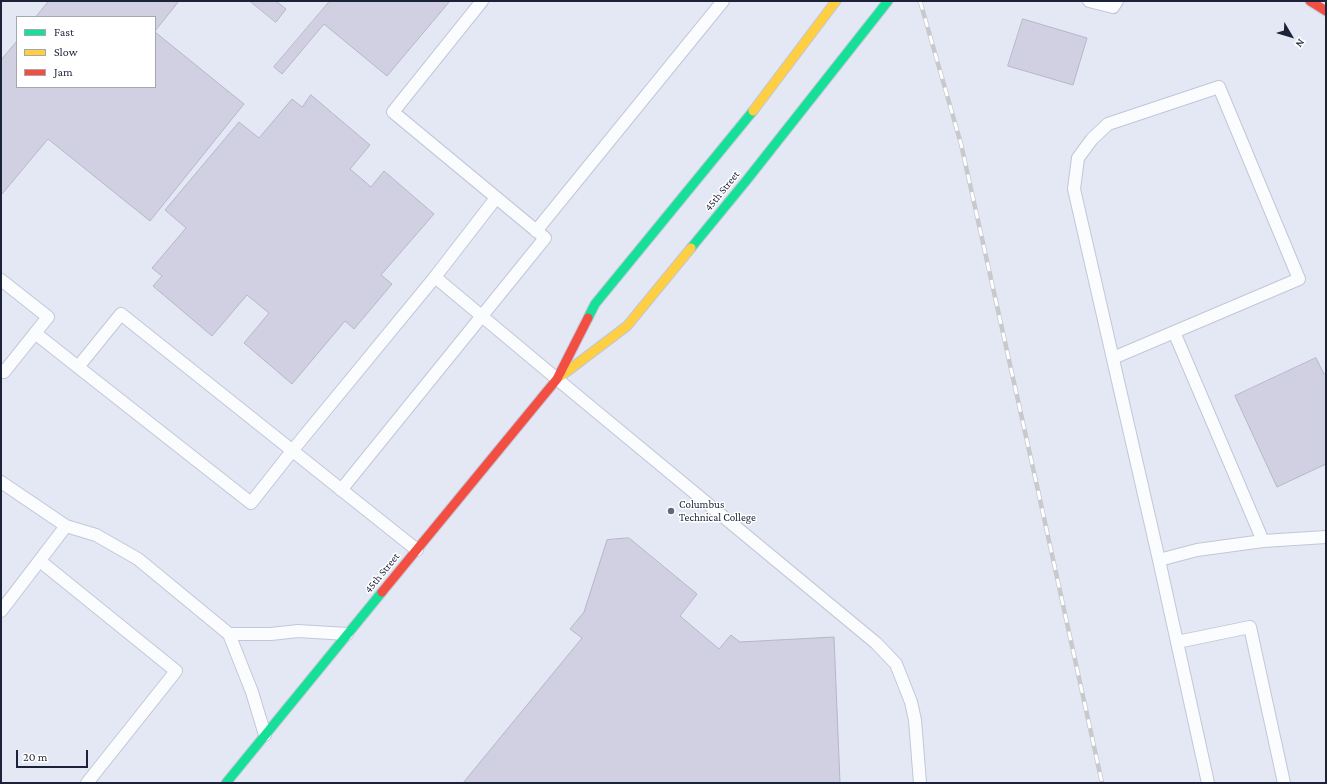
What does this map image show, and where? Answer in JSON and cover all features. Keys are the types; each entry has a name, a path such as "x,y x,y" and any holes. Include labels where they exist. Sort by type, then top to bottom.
{"main road":[{"name":"45th Street","path":"226,783 557,379 596,304 740,127 836,1"},
{"name":"45th Street","path":"557,379 627,326 746,181 888,1"},
{"path":"1310,1 1326,11"}],"lane":[{"path":"341,490 545,238 392,112 482,1"},
{"path":"536,231 723,1"},
{"path":"1089,1 1113,7 1117,1"},
{"path":"1113,358 1299,279 1219,87 1108,124 1092,139 1078,158 1074,189 1159,560 1208,783"},
{"path":"36,333 251,503 435,277 496,198"},
{"path":"435,277 865,633 888,654 896,664 912,702 915,720 920,783"},
{"path":"1,280 48,317 4,372 1,370"},
{"path":"78,367 121,314 417,550"},
{"path":"1174,332 1263,541"},
{"path":"1,482 66,526 96,535 138,559 229,634 252,692 265,735"},
{"path":"1,611 66,526"},
{"path":"1159,560 1197,550 1263,541 1326,537"},
{"path":"40,561 176,671 87,783"},
{"path":"1177,642 1250,627 1284,783"},
{"path":"229,634 271,634 298,631 348,634"}],"building":[{"path":"49,1 179,1 156,30 156,16 37,16"},
{"path":"250,1 276,1 286,9 276,22"},
{"path":"330,1 450,1 387,76 324,24 282,74 274,67"},
{"path":"1023,19 1087,38 1073,85 1008,66"},
{"path":"156,33 244,104 150,221 48,139 2,194 1,193 1,60 16,42 16,88 156,88"},
{"path":"311,95 370,145 350,169 371,187 384,171 434,214 381,275 392,284 354,329 345,321 292,384 244,343 269,313 247,295 212,336 153,286 162,276 152,268 186,228 165,210 239,122 259,138 292,99 302,107"},
{"path":"1316,358 1324,374 1326,374 1326,464 1277,487 1235,396"},
{"path":"629,538 697,594 680,616 719,649 731,635 740,642 834,637 840,783 463,783 582,638 570,629 584,612 607,540"}],"railway":[{"path":"920,1 961,144 1102,783"}],"traffic: fast":[{"path":"691,248 746,181 888,1"},
{"path":"588,318 595,304 753,111"},
{"path":"226,783 382,592"}],"traffic: slow":[{"path":"753,111 836,1"},
{"path":"561,376 627,326 691,248"}],"traffic: jam":[{"path":"1310,1 1326,11"},
{"path":"382,592 557,379 588,318"}],"place":[{"name":"Columbus Technical College","path":"671,511"}]}
